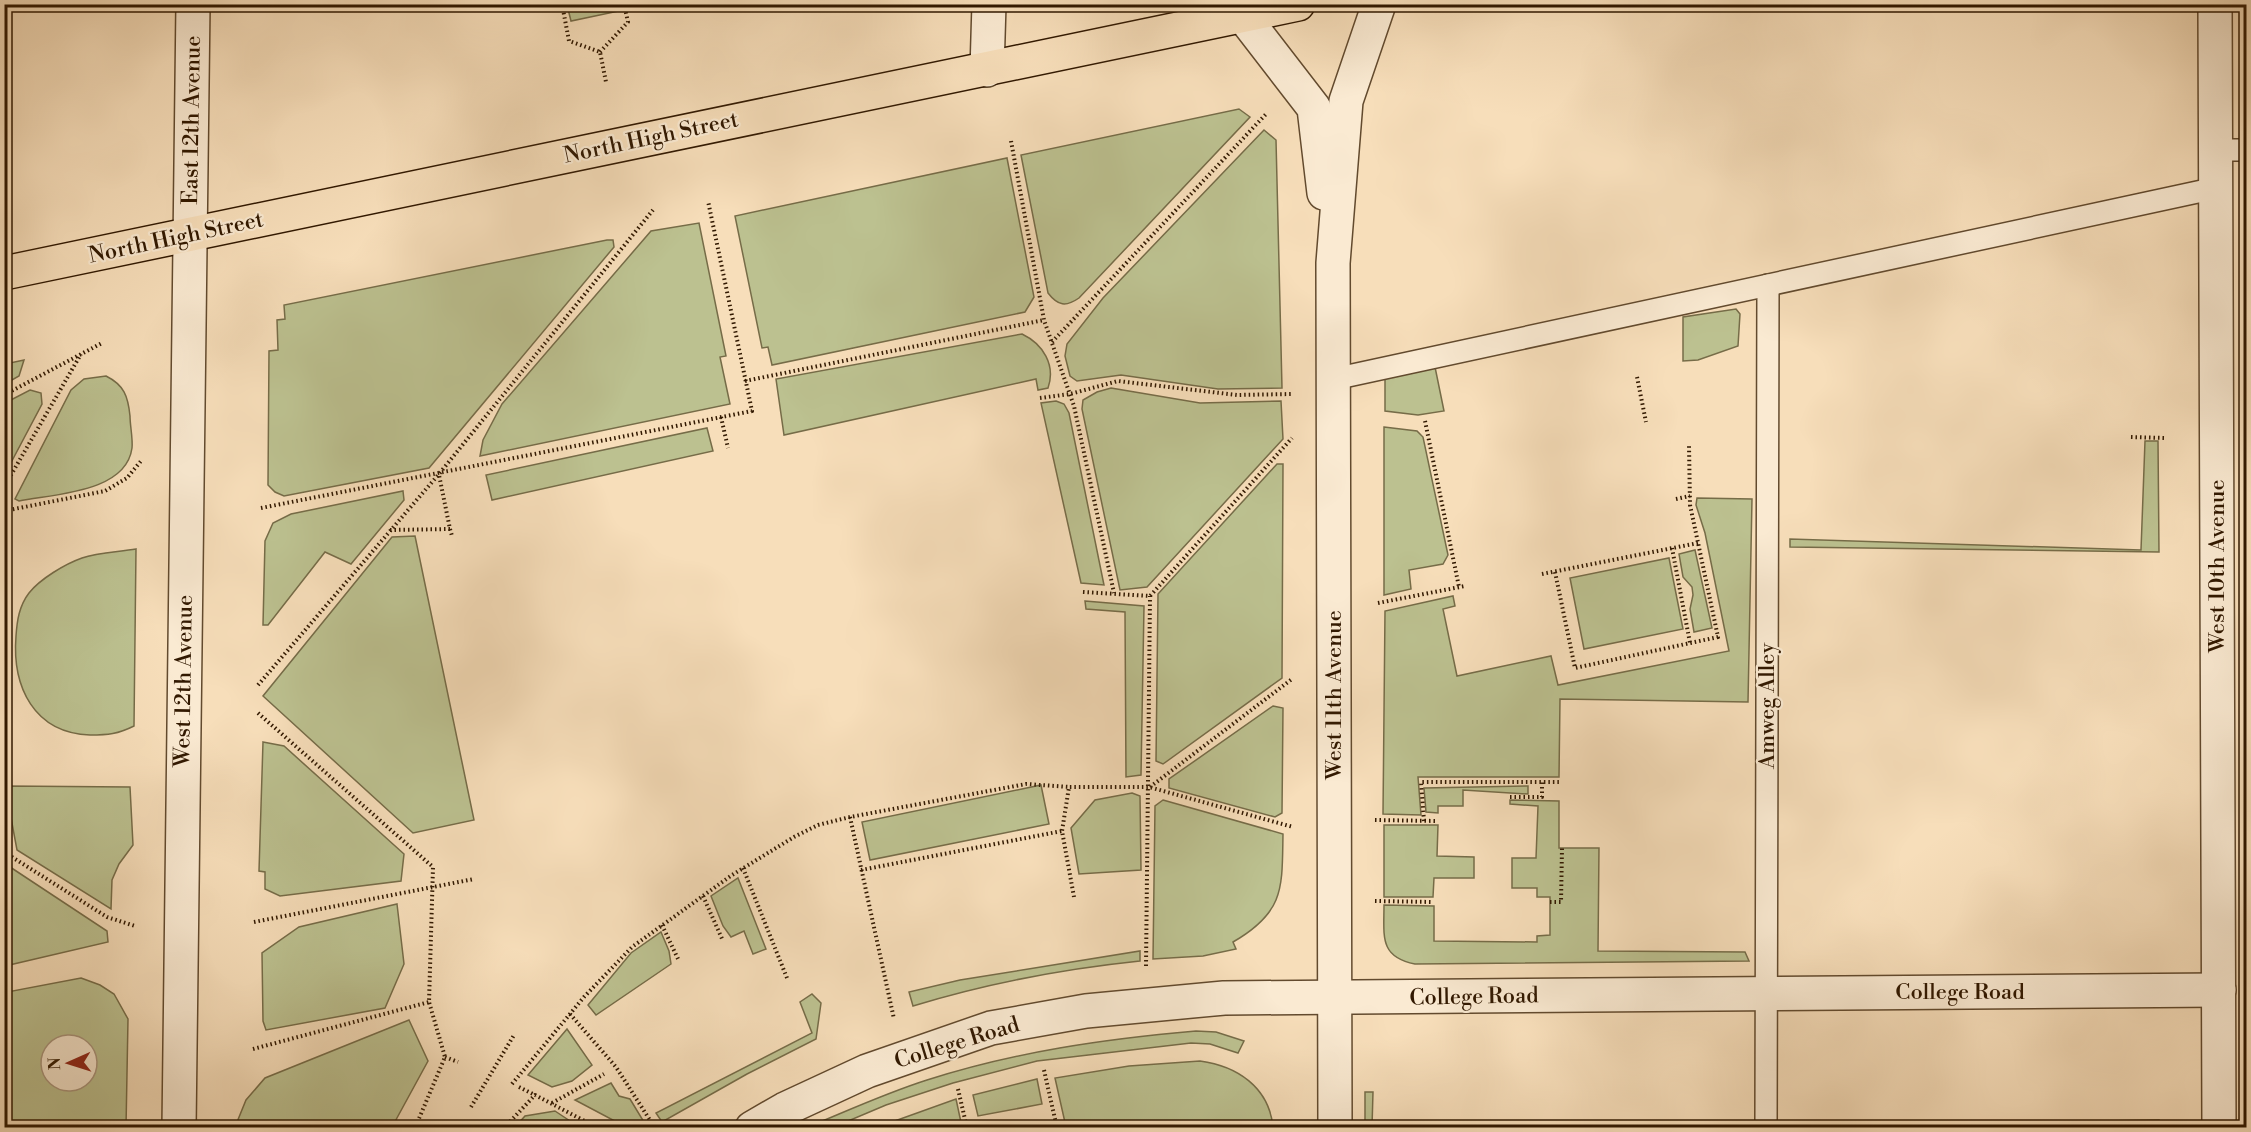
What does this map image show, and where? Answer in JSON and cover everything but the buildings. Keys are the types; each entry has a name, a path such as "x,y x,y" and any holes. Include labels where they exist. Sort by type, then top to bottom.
{"main road":[{"name":"North High Street","path":"4,273 1298,4"}],"street":[{"name":"East 12th Avenue","path":"190,235 193,4"},
{"path":"987,70 989,4"},
{"name":"West 11th Avenue","path":"1335,1128 1333,263 1346,101 1379,4"},
{"name":"West 10th Avenue","path":"2215,4 2231,150 2216,188 2219,1128"},
{"name":"West 11th Avenue","path":"1244,16 1314,108 1333,263"},
{"name":"West 12th Avenue","path":"179,1128 190,235"},
{"name":"College Road","path":"752,1128 785,1109 867,1071 991,1028 1086,1011 1224,998 2219,990"}],"lane":[{"path":"1334,379 2216,188"},
{"name":"Amweg Alley","path":"1766,1128 1768,285"}],"path":[{"path":"562,4 569,41 600,52"},
{"path":"600,52 628,22 624,4"},
{"path":"600,52 606,82"},
{"path":"1052,342 1269,110"},
{"path":"1011,141 1044,320 1070,394 1114,593"},
{"path":"261,508 752,411 708,201"},
{"path":"258,685 439,474 653,210"},
{"path":"745,381 1044,320"},
{"path":"4,395 102,343"},
{"path":"4,487 81,354"},
{"path":"1637,377 1646,422"},
{"path":"1040,398 1070,394 1118,381 1237,395 1292,394"},
{"path":"722,417 728,448"},
{"path":"1425,421 1459,587"},
{"path":"2131,437 2166,438"},
{"path":"1146,966 1150,596 1292,438"},
{"path":"1555,572 1575,668 1718,637 1690,496 1689,446"},
{"path":"4,511 105,491 127,478 141,461"},
{"path":"439,474 452,536"},
{"path":"1676,499 1690,496"},
{"path":"389,530 450,529"},
{"path":"1542,574 1698,543"},
{"path":"1671,548 1690,643"},
{"path":"1378,603 1465,586"},
{"path":"1083,592 1150,596"},
{"path":"1149,787 1292,679"},
{"path":"258,713 433,867 429,1002 445,1057 415,1128"},
{"path":"1424,821 1421,782 1559,782"},
{"path":"1510,797 1542,797 1542,782"},
{"path":"513,1084 570,1014 632,946 743,868 818,825 1026,784 1070,787 1149,787 1293,827"},
{"path":"1070,787 1062,831 1074,897"},
{"path":"850,817 894,1019"},
{"path":"1375,820 1438,821"},
{"path":"861,870 1062,831"},
{"path":"1550,902 1561,902 1562,848"},
{"path":"4,852 107,917 135,926"},
{"path":"743,868 787,978"},
{"path":"254,922 432,885 474,879"},
{"path":"704,896 723,941"},
{"path":"1375,901 1433,902"},
{"path":"662,926 679,961"},
{"path":"253,1049 429,1002"},
{"path":"570,1014 616,1067 655,1128"},
{"path":"471,1107 514,1035"},
{"path":"445,1057 458,1062"},
{"path":"1044,1070 1057,1128"},
{"path":"552,1103 604,1074"},
{"path":"519,1087 598,1128"},
{"path":"958,1089 967,1128"},
{"path":"504,1128 535,1095"}],"green space":[{"path":"567,5 618,5 619,11 571,21"},
{"path":"1239,109 1250,117 1079,298 1062,304 1048,293 1021,155"},
{"path":"1264,130 1276,140 1282,388 1218,389 1121,375 1077,381 1070,376 1065,356 1067,344 1103,298"},
{"path":"1007,158 1034,297 1025,312 772,365 768,347 762,348 735,216"},
{"path":"699,223 726,356 720,357 730,404 480,456 483,440 502,404 651,231"},
{"path":"613,240 614,247 429,468 284,496 275,492 268,485 269,351 278,350 277,320 285,319 284,305"},
{"path":"1736,309 1740,314 1738,346 1698,360 1683,361 1683,317"},
{"path":"1022,334 1036,343 1046,356 1050,371 1048,388 1038,390 1036,379 784,435 776,379"},
{"path":"24,360 19,376 5,384 5,364"},
{"path":"1435,367 1444,411 1418,415 1385,411 1385,377"},
{"path":"106,376 121,387 128,403 132,448 127,463 117,474 103,483 86,489 19,501 15,499 71,390 84,379"},
{"path":"1111,388 1200,403 1281,401 1283,439 1147,587 1120,590 1082,409 1083,400 1097,392"},
{"path":"30,390 41,393 42,404 5,474 5,403"},
{"path":"1056,401 1064,404 1069,413 1104,585 1081,583 1041,403"},
{"path":"1384,427 1417,431 1423,437 1448,555 1443,564 1409,570 1411,589 1384,595"},
{"path":"707,428 713,451 492,500 486,475"},
{"path":"2145,441 2158,441 2159,552 1790,547 1790,539 2141,550"},
{"path":"1277,464 1283,464 1282,678 1163,764 1156,761 1158,594"},
{"path":"403,491 404,500 351,564 325,552 268,625 263,625 265,541 273,523 291,514"},
{"path":"1697,498 1752,499 1748,702 1560,699 1559,777 1418,777 1421,815 1383,814 1385,611 1453,596 1455,606 1443,609 1457,676 1551,656 1558,685 1729,651 1705,533 1696,505"},
{"path":"415,536 474,820 413,833 263,696 392,537"},
{"path":"136,549 134,726 113,734 90,735 54,726 30,704 18,673 16,636 23,603 40,582 68,564 95,554"},
{"path":"1695,550 1712,628 1694,632 1690,609 1692,587 1683,577 1679,554"},
{"path":"1669,558 1683,629 1584,649 1570,578"},
{"path":"1085,601 1144,606 1141,775 1126,777 1125,612 1086,609"},
{"path":"1273,706 1283,708 1282,813 1275,817 1169,788 1169,779"},
{"path":"263,742 284,746 404,854 401,881 280,896 265,889 265,872 259,871"},
{"path":"1041,785 1049,824 870,860 862,822"},
{"path":"5,786 130,787 133,845 119,864 112,880 111,909 17,850"},
{"path":"1528,786 1528,794 1463,790 1463,806 1438,806 1438,813 1426,812 1424,788"},
{"path":"1132,793 1140,796 1141,870 1079,874 1071,828 1095,800"},
{"path":"1163,800 1283,834 1282,869 1277,897 1263,920 1233,942 1236,949 1203,956 1153,959 1155,806"},
{"path":"1510,800 1559,801 1559,848 1599,848 1598,951 1745,952 1749,961 1415,964 1395,956 1389,950 1384,935 1384,905 1434,906 1434,941 1537,942 1537,936 1550,935 1550,897 1537,897 1537,888 1512,888 1512,858 1536,858 1538,806 1510,804"},
{"path":"1384,825 1438,825 1437,856 1474,857 1474,878 1434,878 1433,897 1384,897"},
{"path":"4,863 107,931 108,942 5,966"},
{"path":"738,878 766,949 753,954 744,931 731,937 723,926 711,896"},
{"path":"397,904 404,964 385,1008 266,1030 263,1021 262,953 299,927"},
{"path":"661,932 669,951 671,964 596,1015 588,1005 631,953"},
{"path":"1140,951 1140,961 1026,978 969,990 913,1006 909,992 960,980"},
{"path":"81,978 100,985 114,994 128,1019 126,1127 5,1127 7,992"},
{"path":"812,994 821,1003 816,1039 747,1074 662,1122 656,1113 812,1033 800,1002"},
{"path":"409,1020 428,1061 392,1127 235,1127 246,1100 265,1078"},
{"path":"567,1029 592,1065 572,1081 552,1087 528,1075"},
{"path":"1196,1031 1216,1032 1244,1041 1238,1053 1210,1044 1191,1043 1037,1061 953,1083 886,1105 834,1127 808,1127 882,1096 960,1070 1060,1048"},
{"path":"1200,1061 1226,1068 1249,1081 1265,1101 1273,1127 1066,1127 1055,1078 1129,1066"},
{"path":"1037,1079 1042,1104 978,1116 973,1095"},
{"path":"611,1083 619,1096 630,1099 647,1127 626,1127 575,1100"},
{"path":"1365,1092 1373,1092 1372,1127 1365,1127"},
{"path":"956,1099 962,1127 878,1127"},
{"path":"555,1111 579,1127 515,1127 525,1116"},
{"path":"2159,1120 2159,1128 2107,1127 2104,1121"}]}
